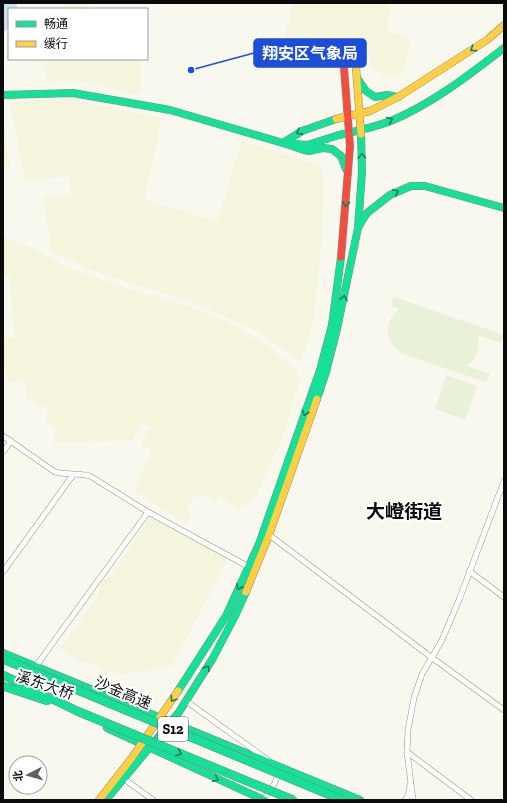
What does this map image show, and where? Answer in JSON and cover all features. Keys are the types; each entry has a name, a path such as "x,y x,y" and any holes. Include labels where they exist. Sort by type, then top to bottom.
{"main road":[{"path":"283,143 293,135 305,129 370,111 398,97 487,40 504,25"},
{"path":"283,143 307,145 393,120 438,95 504,48"},
{"path":"99,800 145,746 170,723 186,701 213,658 252,580 320,370 332,325 339,279 350,146 345,66"},
{"path":"106,800 124,779 145,746 159,718 193,669 226,616 266,533 326,372 337,329 358,228 362,172 362,130 356,67"},
{"path":"357,78 370,95 375,97 386,95 398,97"},
{"path":"3,95 73,93 170,110 283,143 300,150 308,151 333,148 344,158 348,182"},
{"path":"358,228 367,213 385,198 411,186 426,186 504,208"},
{"path":"3,653 33,668 360,800"},
{"name":"沙金高速","path":"3,660 33,668 342,800"},
{"name":"S12","path":"3,675 77,711 293,800"},
{"path":"3,680 263,800"},
{"name":"溪东大桥","path":"3,686 77,711"}],"street":[{"path":"327,61 345,66 354,64 356,67"},
{"path":"3,436 55,472 90,476 148,512 249,567"},
{"path":"3,452 11,441"},
{"path":"3,572 73,475"},
{"path":"413,800 407,752 408,730 414,698 422,674 442,640 504,481"},
{"path":"33,668 148,512"},
{"path":"266,533 504,710"},
{"path":"469,571 504,598"},
{"path":"186,701 277,768 278,777 275,784 263,800"},
{"path":"407,752 471,800"},
{"path":"405,800 408,796 410,778"},
{"path":"124,779 153,800"}],"green space":[{"path":"65,3 89,3 89,8 66,8"},
{"path":"293,3 391,3 387,32 411,39 403,73 392,79 370,68 371,59 367,58 342,56 295,59 289,56 282,49"},
{"path":"42,60 141,60 141,92 134,95 96,84 83,82 48,82"},
{"path":"66,99 162,118 144,200 217,221 242,141 321,167 323,177 323,205 320,260 313,323 301,362 257,331 192,302 94,271 51,251 43,197 72,195 69,176 25,181 10,103"},
{"path":"3,116 10,170 3,164"},
{"path":"3,236 28,246 70,268 110,283 189,307 228,322 269,347 296,370 300,379 289,417 279,446 256,495 238,510 220,496 215,502 203,496 197,496 190,502 188,510 191,516 186,524 134,491 152,450 141,444 151,428 142,423 132,440 53,443 56,429 46,420 48,409 26,397 25,380 9,383 3,365 3,338 16,337 12,314 10,276 3,276"},
{"path":"394,297 504,335 501,343 477,335 479,344 476,356 467,366 490,374 486,382 400,353 391,342 388,331 390,319 400,309 391,306"},
{"path":"447,375 477,386 465,420 435,409"},
{"path":"150,518 228,558 172,666 123,674 107,671 75,658 60,649 99,595 102,580 111,576"}],"water":[{"path":"3,3 16,3 18,8 8,8 8,30 3,32"}],"traffic: fast":[{"path":"339,135 380,125 408,113 450,88 504,48"},
{"path":"357,78 366,91 375,97 387,95 398,97"},
{"path":"3,95 73,93 170,110 304,150 309,151 323,148 332,149 341,156 346,169"},
{"path":"336,119 302,131 283,143 307,145 339,135"},
{"path":"317,399 326,372 337,329 358,228 362,172 361,134"},
{"path":"359,226 367,213 390,195 411,186 425,186 504,208"},
{"path":"178,691 226,616 259,544 320,370 332,325 341,257"},
{"path":"106,800 179,712 213,658 246,592"},
{"path":"3,653 360,800"},
{"path":"3,659 342,800"},
{"path":"3,675 77,711 293,800"},
{"path":"3,686 48,701"},
{"path":"107,728 264,800"}],"traffic: slow":[{"path":"336,119 370,111 398,97 487,40 504,25"},
{"path":"356,67 361,134"},
{"path":"246,592 269,535 317,399"},
{"path":"99,800 131,759 178,691"}],"traffic: jam":[{"path":"341,257 350,146 344,68"}],"place":[{"name":"翔安区气象局","path":"191,70"}],"district":[{"name":"大嶝街道","path":"404,511"}]}
